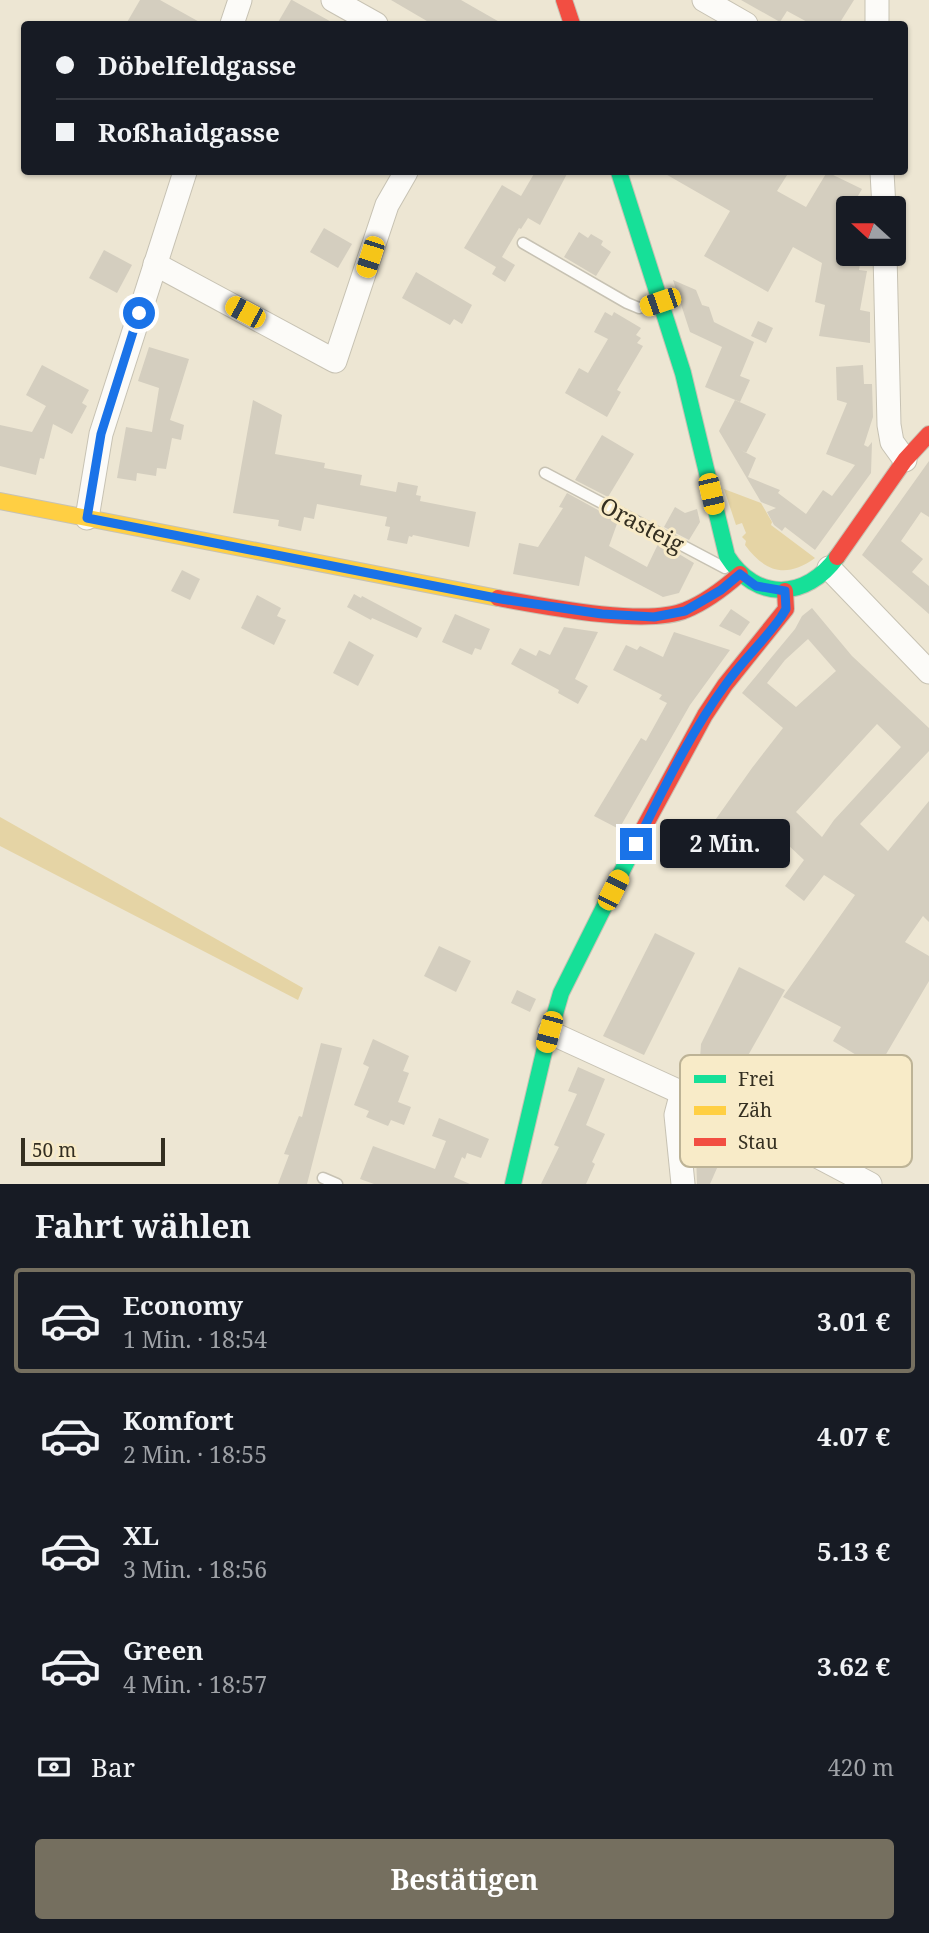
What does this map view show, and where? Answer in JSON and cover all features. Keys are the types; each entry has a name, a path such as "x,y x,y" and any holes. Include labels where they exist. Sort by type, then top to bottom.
{"street":[{"path":"233,21 240,0"},
{"path":"333,0 371,21"},
{"path":"564,0 571,21"},
{"path":"704,0 741,21"},
{"path":"877,0 877,21"},
{"path":"87,518 101,434 184,175"},
{"path":"155,264 335,361 387,205 404,175"},
{"path":"620,175 683,373 727,556 740,574 756,586 785,591 814,580 829,569 905,460 929,434"},
{"path":"882,175 883,196"},
{"path":"886,266 890,434 895,448 905,460"},
{"path":"0,501 501,599 602,614 654,617 685,611 721,590 740,574"},
{"path":"829,569 929,672"},
{"path":"513,1184 549,1032 561,993 678,762 725,685 781,617 786,609 785,591"},
{"path":"549,1032 680,1091"},
{"path":"680,1100 676,1115 680,1154"},
{"path":"838,1167 870,1184"}],"lane":[{"path":"523,243 627,303 639,308 660,302"},
{"name":"Orasteig","path":"545,473 699,556 740,574"},
{"path":"323,1178 337,1184"}],"shaded area":[{"path":"724,489 761,503 772,522 771,525 815,558 795,569 785,570 768,567 760,561 745,545 746,541 742,537 746,533 742,523 736,525"},
{"path":"0,817 303,988 298,1000 0,846"}],"building":[{"path":"140,0 160,0 198,21 128,21"},
{"path":"292,0 330,21 279,21"},
{"path":"391,0 461,0 498,21 427,21"},
{"path":"741,0 854,0 841,21 805,21 787,11 778,21"},
{"path":"533,175 566,175 540,225 528,218 502,257 515,265 505,282 492,274 496,267 464,248 502,185 521,196"},
{"path":"667,175 787,175 777,191 806,207 825,175 833,175 862,189 858,196 836,196 836,266 860,266 859,270 867,271 860,310 870,312 870,343 819,336 825,305 815,302 822,263 793,247 768,292 704,256 730,211"},
{"path":"324,228 352,244 338,268 310,252"},
{"path":"579,232 588,238 591,234 603,241 601,245 611,252 596,276 564,257"},
{"path":"104,250 132,265 117,293 89,278"},
{"path":"416,272 472,305 462,324 454,319 450,325 402,298"},
{"path":"673,280 696,290 702,305 709,307 714,322 754,342 740,376 750,380 740,402 705,387 722,347 690,332"},
{"path":"605,312 612,316 614,312 641,328 636,335 641,338 637,343 643,346 617,390 621,392 607,417 565,393 579,368 588,373 608,339 594,332"},
{"path":"758,321 773,328 766,343 751,336"},
{"path":"149,347 189,359 170,420 184,425 181,440 172,438 166,469 157,468 156,476 137,473 136,481 117,478 126,427 152,432 159,388 138,381"},
{"path":"42,365 89,390 82,403 87,406 72,434 53,424 44,459 40,458 36,475 0,466 0,425 32,432 46,406 26,395"},
{"path":"863,365 864,384 872,384 873,417 864,445 868,447 872,442 871,473 815,550 785,527 782,531 774,525 767,512 776,508 761,502 719,431 735,400 766,414 746,453 756,458 748,477 780,490 778,493 806,514 823,490 832,496 855,465 826,454 847,403 837,400 836,367"},
{"path":"253,400 282,415 275,454 325,463 324,468 362,475 360,485 396,492 398,482 418,486 416,495 421,496 420,501 476,512 469,547 413,535 409,536 407,544 387,540 390,527 385,526 387,517 317,504 314,519 304,517 301,531 278,526 279,520 233,513"},
{"path":"602,435 634,454 608,497 575,480"},
{"path":"929,461 929,517 921,512 901,541 923,559 912,572 929,586 929,614 862,555"},
{"path":"567,493 618,521 609,546 647,567 659,542 694,563 679,593 663,597 585,556 579,586 513,574 519,543 538,547 563,508 559,507"},
{"path":"675,507 685,513 697,509 700,522 689,540 664,527"},
{"path":"182,570 200,579 190,600 171,591"},
{"path":"354,594 422,628 417,638 372,618 371,620 347,607"},
{"path":"257,595 281,608 277,616 286,620 274,645 241,628"},
{"path":"812,608 852,656 929,728 929,751 860,824 888,851 929,801 929,922 923,916 905,942 929,956 929,981 886,1055 856,1055 833,1041 841,1027 783,997 855,895 824,875 804,901 785,886 804,860 767,825 747,859 706,833 783,728 742,693 795,629 802,616","holes":["808,639 836,671 796,707 767,683 785,660","877,724 901,747 834,820 822,837 796,812"]},
{"path":"731,609 750,622 740,636 719,626"},
{"path":"455,614 490,629 481,650 475,648 472,655 442,642"},
{"path":"564,627 598,632 575,679 588,686 578,704 558,693 559,690 511,664 520,648 536,656 539,650 550,655"},
{"path":"674,632 730,650 690,705 619,829 594,816 641,738 646,741 667,703 659,699 662,695 613,670 626,645 637,650 640,646 663,657"},
{"path":"349,641 374,655 358,686 333,673"},
{"path":"655,933 695,953 644,1055 603,1036"},
{"path":"439,946 471,961 456,992 424,976"},
{"path":"739,967 785,990 748,1055 700,1055 701,1044"},
{"path":"517,990 536,999 530,1012 511,1003"},
{"path":"373,1039 409,1056 403,1071 409,1073 398,1102 411,1107 404,1125 391,1120 388,1126 366,1117 369,1111 354,1105 369,1067 363,1064"},
{"path":"321,1043 342,1048 307,1184 278,1184 289,1155 284,1154 299,1116 302,1117"},
{"path":"578,1067 605,1079 586,1125 605,1134 592,1162 595,1164 586,1184 541,1184 559,1147 554,1145 577,1094 568,1091"},
{"path":"439,1118 489,1139 481,1158 467,1153 465,1159 462,1157 454,1177 470,1184 374,1184 360,1179 373,1146 435,1169 446,1141 432,1136"},
{"path":"696,1167 717,1167 710,1184 697,1184"}],"traffic: fast":[{"path":"620,175 683,373 727,556 752,582 781,590 796,588 811,581 825,571 837,557"},
{"path":"513,1184 544,1052 561,993 641,833"}],"traffic: slow":[{"path":"0,501 498,598"}],"traffic: jam":[{"path":"564,0 571,21"},
{"path":"837,557 905,460 929,434"},
{"path":"498,598 621,616 669,615 701,603 740,574"},
{"path":"641,833 705,715 725,685 786,609 785,591"}],"route":[{"path":"139,313 101,434 87,518 501,599 602,614 654,617 685,611 721,590 740,574 756,586 785,591 786,609 725,685 705,715 636,844"}]}
